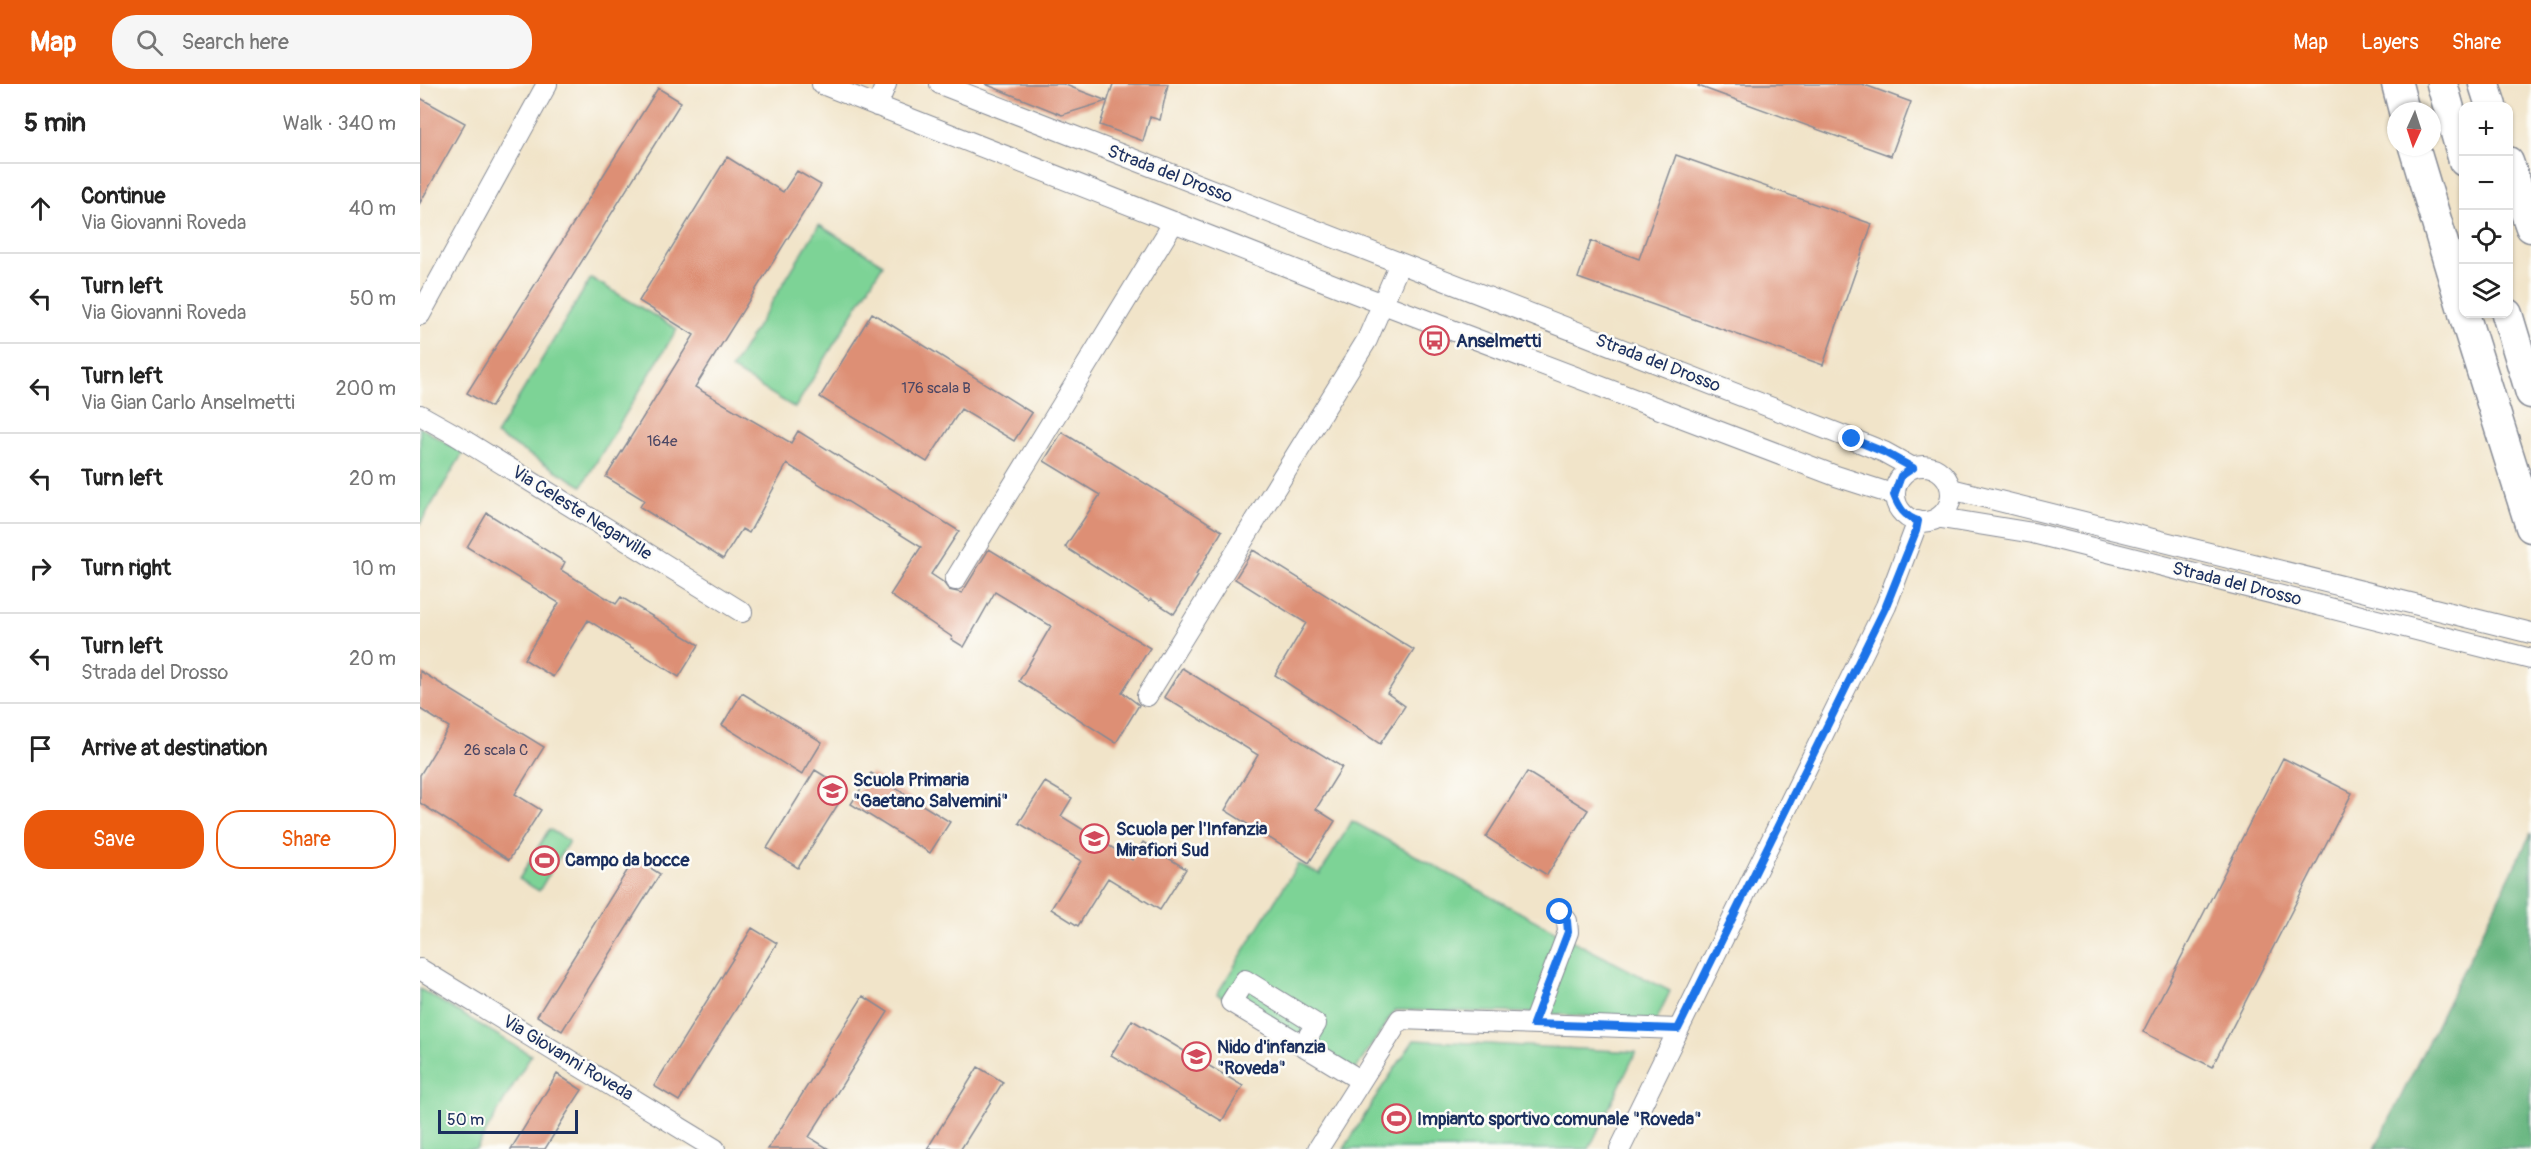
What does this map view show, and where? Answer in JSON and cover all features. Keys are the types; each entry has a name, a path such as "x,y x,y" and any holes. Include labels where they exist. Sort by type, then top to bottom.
{"highway":[{"path":"2397,84 2402,102"},
{"path":"2442,84 2462,156"},
{"path":"2484,84 2490,102"},
{"path":"2417,156 2459,296"},
{"path":"2513,176 2531,227"},
{"path":"2466,318 2531,527"},
{"path":"2508,318 2531,393"}],"street":[{"path":"420,315 547,84"},
{"path":"822,84 1383,304 1836,476 1894,495"},
{"path":"877,106 886,84"},
{"name":"Strada del Drosso","path":"940,84 1852,439 1884,452 1913,468"},
{"path":"955,580 1174,222"},
{"path":"1147,696 1367,340 1400,263"},
{"name":"Via Celeste Negarville","path":"420,415 742,612"},
{"path":"1927,467 1937,470 1947,478 1951,489 1950,502 1941,518 1918,521 1908,517 1899,507 1894,495 1901,476 1913,468 1927,467"},
{"name":"Strada del Drosso","path":"1951,489 2531,633"},
{"name":"Strada del Drosso","path":"1941,518 2033,533 2531,659"},
{"path":"1620,1149 1886,606 1918,521"},
{"path":"1533,1024 1568,932 1567,921 1560,912"},
{"name":"Via Giovanni Roveda","path":"420,969 715,1149"},
{"path":"1318,1149 1400,1019 1678,1029"},
{"path":"1303,1045 1360,1080"}],"green space":[{"path":"819,225 883,264 795,408 731,369"},
{"path":"591,278 677,329 582,486 496,435"},
{"path":"420,427 463,453 420,524"},
{"path":"1352,821 1567,938 1670,991 1656,1021 1537,1013 1395,1010 1352,1075 1217,994 1298,864 1320,874"},
{"name":"Campo da bocce","path":"549,829 569,841 539,891 519,879"},
{"path":"2531,833 2531,1149 2375,1149"},
{"path":"420,989 531,1055 476,1149 420,1149"},
{"path":"1414,1040 1636,1052 1589,1149 1344,1149"}],"building":[{"path":"985,84 1063,84 1107,101 1062,115"},
{"path":"1113,84 1168,84 1160,120 1150,117 1143,141 1100,125"},
{"path":"1699,84 1862,84 1911,102 1891,156 1698,86"},
{"path":"658,88 681,102 491,407 467,393"},
{"path":"420,98 465,123 420,203"},
{"path":"1676,155 1872,224 1823,365 1578,278 1591,241 1639,259"},
{"path":"727,157 783,192 797,171 821,185 695,387 791,443 798,431 959,531 931,574 943,582 949,590 962,593 989,549 1150,648 1122,692 1139,705 1116,743 1019,681 1051,626 995,592 964,647 890,595 921,547 787,464 749,533 742,529 723,559 640,507 644,500 606,477 694,335 639,301"},
{"path":"872,313 1032,413 1014,441 961,409 927,462 820,397"},
{"path":"1062,432 1222,531 1174,614 1151,599 1149,601 1065,547 1100,495 1044,461"},
{"path":"487,513 565,562 561,570 616,604 621,597 699,645 679,677 588,620 553,677 524,659 559,603 467,547"},
{"path":"1253,550 1414,650 1387,693 1405,706 1380,744 1275,675 1306,623 1235,579"},
{"path":"1182,668 1342,767 1316,809 1335,821 1309,863 1225,810 1258,755 1164,697"},
{"path":"420,671 544,747 515,794 541,810 509,860 420,803 420,775 449,727 420,709"},
{"path":"742,693 822,742 802,775 722,725"},
{"path":"2283,758 2352,793 2212,1067 2143,1032"},
{"path":"815,770 847,790 798,868 767,848"},
{"path":"1527,772 1588,810 1547,875 1486,837"},
{"path":"871,773 950,822 930,853 851,804"},
{"path":"1045,782 1072,798 1061,816 1132,860 1143,842 1186,869 1160,910 1108,878 1078,926 1051,909 1081,861 1019,823"},
{"path":"635,858 660,874 562,1031 537,1016"},
{"path":"752,928 777,943 679,1101 654,1086"},
{"path":"863,996 888,1012 809,1137 829,1149 768,1149"},
{"path":"1132,1020 1243,1086 1222,1121 1111,1055"},
{"path":"978,1067 1003,1082 961,1149 927,1149"},
{"path":"557,1074 582,1090 545,1149 511,1149"}],"place":[{"name":"Anselmetti","path":"1435,341"},
{"name":"Scuola Primaria \"Gaetano Salvemini\"","path":"832,790"},
{"name":"Scuola per l'Infanzia Mirafiori Sud","path":"1095,839"},
{"name":"Campo da bocce","path":"544,860"},
{"name":"Nido d'infanzia \"Roveda\"","path":"1196,1057"},
{"name":"Impianto sportivo comunale \"Roveda\"","path":"1396,1119"}],"route":[{"path":"1560,912 1565,916 1569,927 1567,938 1533,1024 1678,1029 1886,606 1916,531 1918,521 1908,517 1899,507 1894,495 1901,476 1913,468 1884,452 1852,439"}]}
